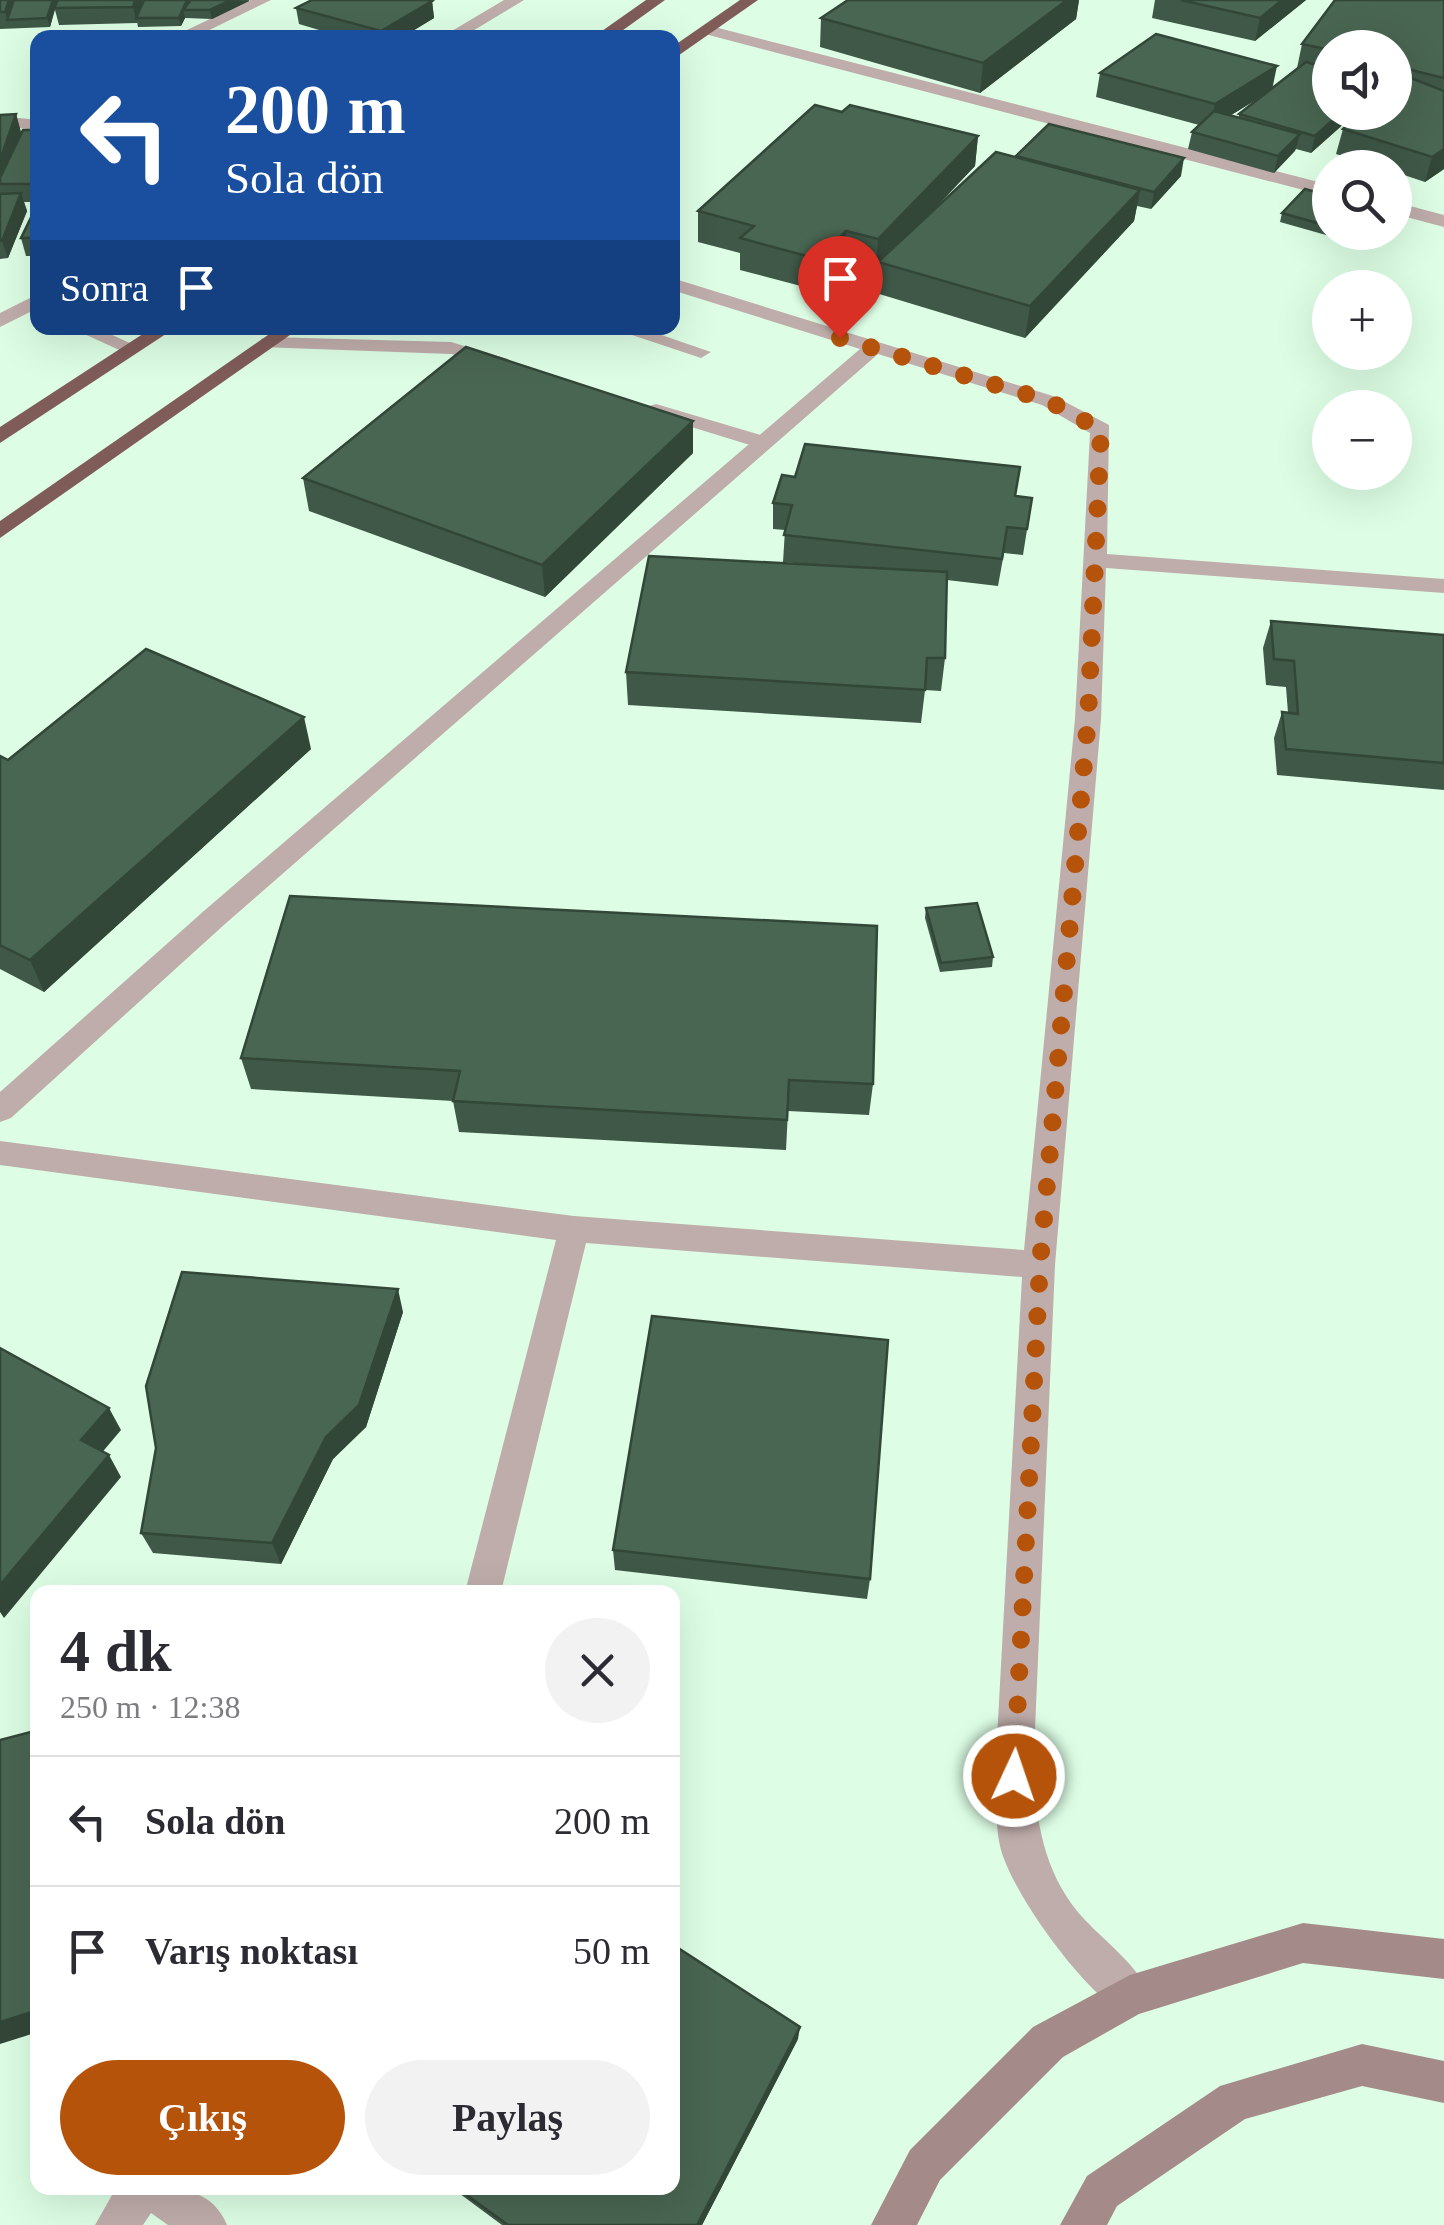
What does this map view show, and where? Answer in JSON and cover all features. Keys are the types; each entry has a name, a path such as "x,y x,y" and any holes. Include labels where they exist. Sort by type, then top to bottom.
{"highway":[{"path":"612,30 657,0"},
{"path":"680,49 750,0"},
{"path":"0,437 154,335"},
{"path":"0,531 279,335"},
{"path":"0,548 171,412"}],"street":[{"path":"196,30 263,0"},
{"path":"462,30 516,0"},
{"path":"708,30 1312,186"},
{"path":"1412,213 1444,221"},
{"path":"680,287 1049,401 1101,430 1088,719 1040,1264 1014,1776 1020,1847 1066,1929 1130,1996"},
{"path":"0,322 30,307"},
{"path":"98,335 132,349"},
{"path":"451,348 470,335"},
{"path":"644,335 701,352"},
{"path":"268,342 451,348 510,364"},
{"path":"0,1110 215,917 874,348"},
{"path":"637,404 763,443"},
{"path":"1094,560 1444,586"},
{"path":"0,1152 574,1229 1040,1264"},
{"path":"485,1585 574,1229"},
{"path":"894,2225 925,2166 1048,2042 1130,1996 1304,1943 1444,1959"},
{"path":"1082,2225 1102,2191 1235,2101 1362,2065 1444,2082"},
{"path":"116,2225 137,2195"},
{"path":"164,2195 206,2225"}],"building":[{"path":"0,0 9,0 5,12 0,12"},
{"path":"14,0 53,0 47,18 7,20"},
{"path":"58,0 135,0 133,7 54,8"},
{"path":"144,0 187,0 179,18 136,18"},
{"path":"191,0 231,0 210,10 183,10"},
{"path":"312,0 432,1 383,30 296,8"},
{"path":"848,0 1067,0 983,63 821,18"},
{"path":"1181,0 1282,0 1260,18"},
{"path":"1335,0 1444,0 1444,78 1412,70 1412,30 1312,30"},
{"path":"1312,31 1312,46 1302,44"},
{"path":"1156,34 1277,66 1215,104 1100,73"},
{"path":"1306,62 1312,64 1312,130 1322,130 1315,136 1239,114"},
{"path":"1412,78 1444,91 1444,149 1432,157 1346,130 1412,130"},
{"path":"815,105 842,112 850,105 978,136 878,239 846,231 818,259 740,238 754,226 698,211"},
{"path":"1214,111 1300,134 1278,156 1192,132"},
{"path":"16,114 0,160 0,115"},
{"path":"1049,124 1184,158 1154,192 1016,156"},
{"path":"23,130 30,130 30,184 0,184"},
{"path":"996,152 1140,190 1030,306 878,262"},
{"path":"1305,189 1312,191 1312,221 1282,213"},
{"path":"21,193 2,241 0,241 0,194"},
{"path":"30,219 30,238 21,238"},
{"path":"466,347 693,421 542,565 303,478"},
{"path":"805,444 1020,467 1015,496 1032,498 1027,529 1007,527 1002,559 784,535 792,505 773,503 782,475 795,477"},
{"path":"649,556 947,572 945,658 927,658 925,690 626,672"},
{"path":"1271,621 1444,635 1444,763 1286,749 1282,712 1298,714 1294,661 1274,659"},
{"path":"146,649 304,717 30,960 0,945 0,756 8,760"},
{"path":"290,896 877,926 873,1084 789,1080 787,1120 453,1101 460,1071 241,1058"},
{"path":"977,903 993,957 941,963 926,908"},
{"path":"182,1272 398,1289 359,1405 326,1437 272,1543 141,1533 156,1448 146,1386"},
{"path":"652,1316 888,1340 870,1579 613,1550"},
{"path":"0,1348 109,1408 81,1440 109,1455 0,1585"},
{"path":"30,1732 30,2013 0,2022 0,1740"},
{"path":"680,1949 800,2027 697,2225 508,2225 467,2195 680,2195"}],"route":[{"path":"840,338 1049,401 1101,430 1088,719 1040,1264 1014,1776"}]}
